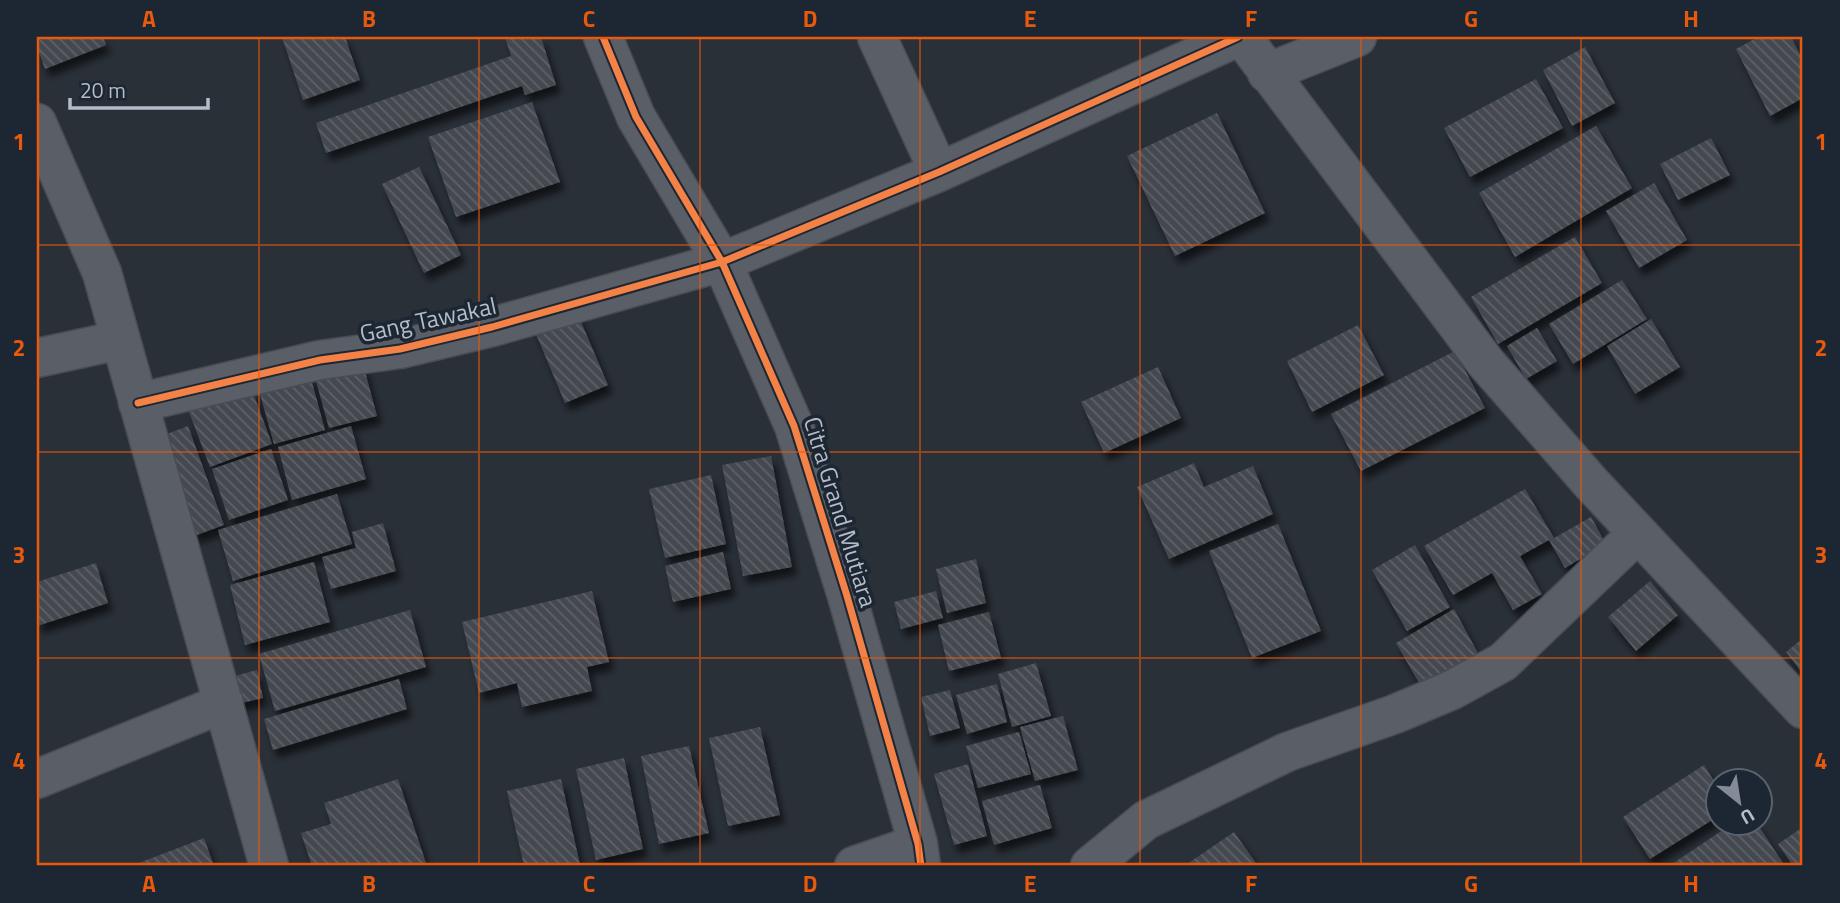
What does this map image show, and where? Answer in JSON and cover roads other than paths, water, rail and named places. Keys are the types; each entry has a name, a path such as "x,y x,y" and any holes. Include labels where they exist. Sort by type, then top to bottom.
{"street":[{"name":"Citra Grand Mutiara","path":"603,37 636,117 722,262 794,426 847,596 920,855"},
{"path":"877,37 939,172"},
{"name":"Gang Tawakal","path":"138,403 320,360 400,349 439,340 722,262 939,172 1240,37"},
{"path":"1240,37 1486,363 1591,484 1803,709"},
{"path":"1267,73 1357,37"},
{"path":"37,123 102,273 269,866"},
{"path":"37,358 120,340"},
{"path":"1090,866 1146,820 1287,752 1395,714 1452,690 1503,662 1638,533"},
{"path":"37,779 224,703"},
{"path":"854,866 920,855"}]}
